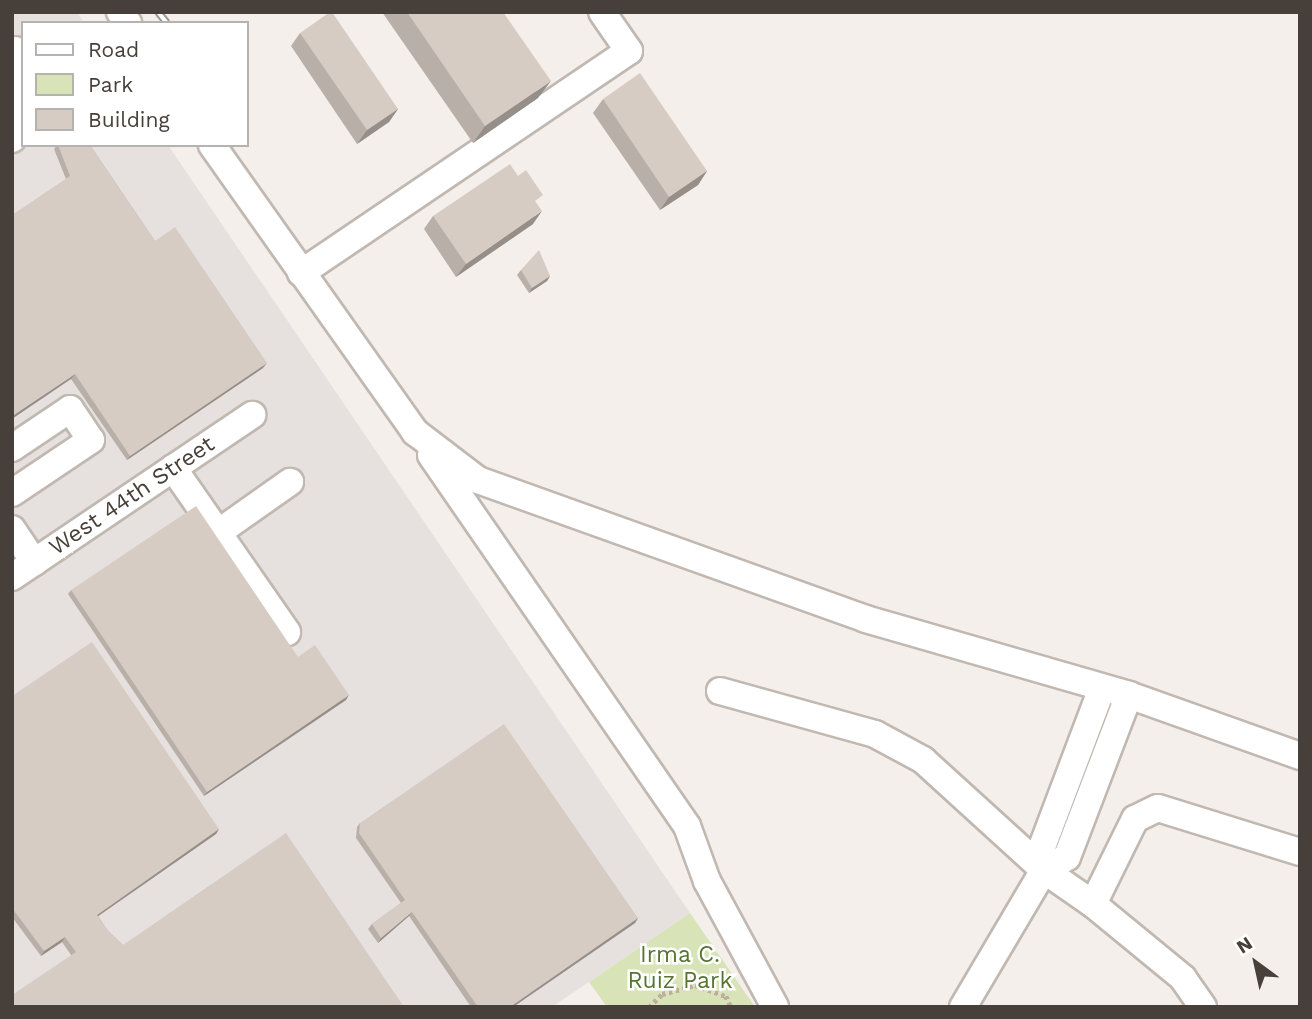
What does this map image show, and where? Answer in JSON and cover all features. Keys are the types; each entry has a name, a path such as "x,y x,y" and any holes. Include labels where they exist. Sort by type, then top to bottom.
{"street":[{"path":"301,274 628,51 602,12"},
{"path":"12,139 15,50"},
{"path":"213,147 415,432 687,826 707,881 775,1007"},
{"path":"12,448 70,409 91,440 12,493"},
{"name":"West 44th Street","path":"12,577 252,415"},
{"path":"415,432 478,480 522,501 866,619 1129,695 1300,756"},
{"path":"173,468 287,632"},
{"path":"219,532 290,482"},
{"path":"12,529 34,562"},
{"path":"964,1007 1044,870 1045,837 1102,688"},
{"path":"720,691 874,734 923,760 1044,870 1093,904 1183,978 1203,1007"},
{"path":"1044,870 1067,857 1129,695"},
{"path":"1093,904 1135,819 1158,808 1300,852"}],"path":[{"path":"649,1007 662,994 695,985 726,996 731,1007"}],"shaded area":[{"path":"12,12 77,12 83,21 21,21 21,147 169,147 690,913 552,1007 12,1007"}],"green space":[{"name":"Irma C. Ruiz Park","path":"690,913 755,1007 607,1007 589,982"}],"building":[{"path":"330,12 398,109 367,130 300,33"},
{"path":"407,12 503,12 551,81 485,126"},
{"path":"640,73 707,171 669,197 603,99"},
{"path":"59,147 91,147 155,241 175,227 267,363 130,456 75,374 12,416 12,215 70,176"},
{"path":"510,164 518,176 526,170 543,195 535,201 542,211 466,264 433,216"},
{"path":"539,250 550,276 532,288 521,270"},
{"path":"196,506 298,657 315,645 349,695 207,792 71,590"},
{"path":"92,642 219,829 97,915 108,931 123,945 286,833 404,1007 12,1007 12,995 76,952 65,937 44,951 12,908 12,696"},
{"path":"504,724 638,918 510,1007 478,1007 412,912 381,938 372,924 405,900 359,833 360,823"}],"railway":[{"path":"158,12 165,21"}]}
